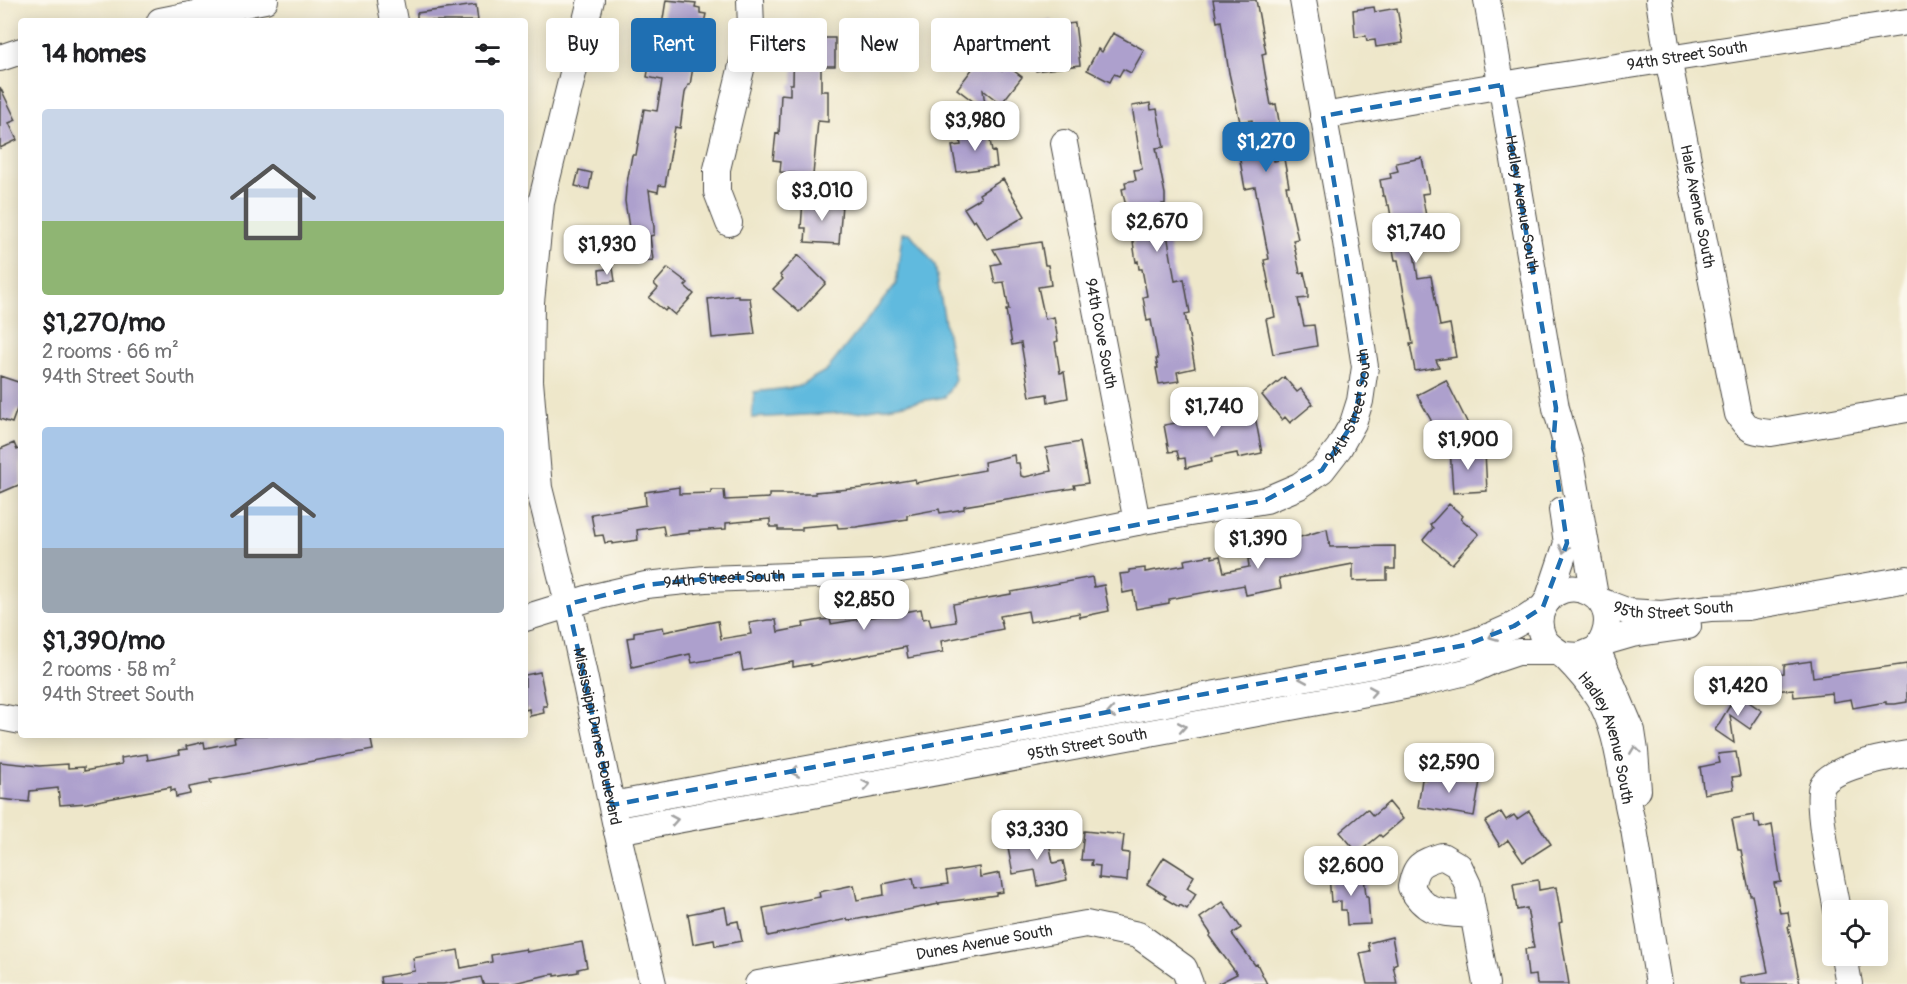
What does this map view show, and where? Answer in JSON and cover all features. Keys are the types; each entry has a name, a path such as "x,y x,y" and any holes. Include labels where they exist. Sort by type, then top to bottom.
{"street":[{"path":"175,18 265,0"},
{"path":"390,0 393,18"},
{"name":"Mississippi Dunes Boulevard","path":"591,0 540,214 531,302 530,381 539,488 568,604 616,831 654,984"},
{"path":"729,223 717,192 717,170 751,28 750,0"},
{"path":"1303,0 1323,116"},
{"name":"Hadley Avenue South","path":"1487,0 1556,408 1571,460 1598,598"},
{"name":"Hale Avenue South","path":"1659,0 1668,58 1738,414 1745,426 1754,432 1771,433 1907,409"},
{"name":"94th Street South","path":"528,617 568,604 646,585 705,579 873,573 927,565 1137,522 1266,500 1299,486 1322,470 1330,461 1353,423 1360,401 1365,367 1323,116 1668,58 1907,22"},
{"path":"0,58 18,52"},
{"name":"94th Cove South","path":"1064,143 1137,522"},
{"name":"Hadley Avenue South","path":"1546,603 1567,543 1553,448 1556,408"},
{"name":"95th Street South","path":"1598,598 1629,612 1662,614 1710,608 1748,607 1907,579"},
{"path":"1571,588 1579,589 1598,598 1604,607 1608,622 1607,630 1599,646 1580,656 1560,653 1544,640 1540,632 1540,615 1546,603 1555,594 1571,588"},
{"name":"95th Street South","path":"612,805 1368,666 1466,645 1515,626 1546,603"},
{"name":"95th Street South","path":"1599,646 1632,634 1720,619 1748,607"},
{"name":"Hadley Avenue South","path":"1599,646 1632,731 1638,774 1638,806 1634,829"},
{"name":"95th Street South","path":"616,831 1421,683 1470,671 1518,652 1560,653"},
{"name":"Hadley Avenue South","path":"1560,653 1599,698 1608,717 1618,754 1626,804 1634,829 1659,984"},
{"path":"0,717 18,720"},
{"path":"1835,900 1824,834 1820,793 1823,785 1832,775 1858,765 1907,754"},
{"path":"1473,915 1486,984"},
{"name":"Dunes Avenue South","path":"758,984 1086,924 1138,935 1184,968 1190,984"},
{"path":"1846,966 1849,984"}],"highlighted area":[{"path":"1501,85 1556,408 1553,448 1567,543 1543,607 1514,626 1466,645 612,805 568,604 646,585 705,579 873,573 927,565 1266,500 1322,470 1353,423 1365,367 1323,116"}],"water":[{"path":"902,233 910,233 935,265 955,380 945,397 858,412 752,418 754,392 797,387 827,370 896,284"}],"building":[{"path":"666,0 696,3 695,7 700,8 700,13 706,14 705,18 663,18"},
{"path":"1213,0 1256,0 1266,53 1262,54 1271,105 1276,104 1279,121 1278,128 1268,130 1274,161 1284,159 1289,186 1286,186 1298,239 1293,240 1300,273 1304,272 1308,290 1308,298 1298,299 1304,326 1314,325 1317,346 1273,354 1266,319 1275,317 1264,260 1269,259 1255,187 1245,189 1238,149 1257,145 1252,120 1240,122 1221,21 1217,22"},
{"path":"476,5 478,18 417,18 417,13"},
{"path":"1374,7 1375,12 1397,8 1403,43 1376,47 1375,40 1367,41 1366,36 1355,37 1353,10"},
{"path":"1075,23 1080,65 1071,66 1071,24"},
{"path":"1113,33 1144,50 1131,73 1123,69 1119,76 1114,74 1110,82 1087,70 1098,49 1102,52"},
{"path":"827,38 835,38 835,66 827,66"},
{"path":"648,72 692,72 690,85 685,93 680,128 675,127 665,186 659,185 658,192 649,190 654,227 654,235 650,236 653,260 629,263 625,236 630,235 625,201 626,188 632,155 636,155 644,109 657,111 662,80 647,77"},
{"path":"793,72 821,72 821,91 828,91 828,122 818,121 813,175 780,172 781,161 773,160 776,133 779,134 781,94 790,95 790,84 793,84"},
{"path":"970,72 1015,72 1022,77 1001,104 983,90 986,111 957,89"},
{"path":"0,87 16,120 9,123 17,140 0,148"},
{"path":"1150,103 1151,110 1157,109 1164,147 1156,148 1165,194 1165,204 1162,204 1175,281 1184,279 1190,313 1185,314 1195,368 1177,372 1179,381 1159,384 1156,368 1158,368 1156,359 1158,359 1151,320 1147,321 1143,297 1147,296 1142,269 1139,269 1138,261 1136,262 1134,242 1122,189 1126,188 1125,182 1136,180 1134,170 1142,169 1132,106"},
{"path":"988,128 997,167 957,172 952,146 961,145 960,138 969,137 968,130"},
{"path":"1422,158 1429,193 1422,194 1431,244 1413,247 1418,278 1431,276 1440,326 1450,324 1456,357 1436,360 1439,367 1415,371 1410,344 1413,344 1398,260 1395,260 1390,235 1394,234 1389,205 1383,196 1380,180 1391,178 1390,173 1398,171 1396,163"},
{"path":"579,170 592,173 589,189 575,186"},
{"path":"1003,179 1025,216 987,239 964,208 981,198 979,194"},
{"path":"803,200 842,204 839,244 805,242 806,228 801,228"},
{"path":"1041,242 1051,285 1038,287 1045,319 1054,317 1060,373 1064,372 1068,398 1048,402 1047,394 1030,397 1021,343 1012,345 1004,282 995,283 991,265 1001,263 993,249"},
{"path":"798,255 826,283 799,312 773,289 783,279 780,275"},
{"path":"613,268 615,281 600,283 599,270"},
{"path":"668,268 688,283 685,286 694,294 675,315 667,308 665,311 649,298 658,288 654,284"},
{"path":"738,295 738,298 750,298 755,334 712,338 708,299"},
{"path":"0,376 18,382 18,410 12,423 0,419"},
{"path":"1284,377 1297,392 1301,389 1313,404 1290,423 1285,417 1282,420 1262,395"},
{"path":"1446,380 1468,424 1441,438 1417,395"},
{"path":"1254,411 1262,453 1238,458 1237,453 1211,458 1212,462 1186,468 1185,458 1179,459 1177,451 1169,452 1164,425 1199,419 1200,422"},
{"path":"1080,442 1088,483 1074,485 1075,488 964,506 964,509 940,513 939,509 907,515 907,519 856,527 838,528 837,524 802,527 802,530 778,530 778,527 770,527 770,519 726,523 726,529 689,531 689,533 665,536 663,526 637,530 638,540 612,544 612,542 605,543 603,535 595,536 591,514 646,505 645,492 679,487 679,494 711,493 711,490 724,490 725,500 769,498 769,494 816,494 815,492 863,488 915,479 916,483 985,470 984,462 1014,455 1015,463 1019,463 1021,476 1025,477 1051,471 1046,448"},
{"path":"14,443 18,450 18,485 0,493 0,449"},
{"path":"1472,448 1473,452 1485,452 1487,491 1453,493 1450,449"},
{"path":"1449,504 1463,516 1461,519 1479,534 1452,564 1423,540 1433,528 1430,525"},
{"path":"1327,529 1330,547 1395,546 1395,569 1387,569 1387,580 1353,581 1353,564 1279,578 1281,588 1246,595 1244,585 1169,599 1169,603 1136,609 1133,591 1123,593 1120,574 1129,573 1129,570 1145,568 1145,572 1185,565 1184,560 1212,555 1212,558 1220,556 1224,572 1249,567 1248,559 1254,558 1252,548 1287,541"},
{"path":"1092,577 1094,587 1104,585 1109,611 1080,617 1079,613 1030,622 1028,611 1000,616 1003,629 941,641 943,652 908,658 906,647 811,666 811,664 793,667 793,662 743,671 740,654 692,663 690,654 632,667 627,638 634,637 634,632 663,627 664,632 718,621 721,639 751,634 749,623 768,620 776,620 778,632 804,627 803,623 821,620 830,619 831,624 921,609 923,619 929,618 931,626 956,622 953,604"},
{"path":"1811,661 1813,677 1907,664 1907,702 1886,704 1886,702 1853,708 1851,699 1833,702 1832,693 1794,697 1793,689 1775,691 1773,674 1784,673 1784,665"},
{"path":"540,672 547,706 543,706 544,713 530,716 528,674"},
{"path":"1737,694 1762,711 1750,729 1730,715 1734,743 1715,730"},
{"path":"234,738 371,738 373,750 210,780 211,783 189,787 190,794 176,797 175,790 171,791 171,787 87,803 60,805 58,788 30,791 29,802 0,799 0,762 39,766 68,764 68,768 84,767 84,771 122,764 121,758 147,754 148,760 180,754 179,750 187,749 186,746 204,742 205,748 235,742"},
{"path":"1736,752 1740,776 1732,777 1734,789 1704,794 1700,767 1720,763 1718,754"},
{"path":"1428,772 1480,781 1474,816 1418,807 1422,779 1427,779"},
{"path":"1389,802 1403,819 1358,853 1340,832 1367,809 1373,816"},
{"path":"1529,811 1551,844 1523,862 1508,840 1500,846 1485,822 1501,812 1506,820 1514,815 1517,819"},
{"path":"1754,815 1755,823 1759,823 1760,828 1772,825 1781,882 1774,883 1780,913 1788,912 1790,926 1788,926 1800,984 1741,984 1740,977 1768,972 1752,895 1750,895 1741,850 1738,850 1732,819"},
{"path":"1084,831 1124,835 1122,852 1129,853 1127,881 1099,878 1100,866 1091,865 1092,860 1081,860"},
{"path":"1048,837 1053,863 1063,861 1067,880 1038,886 1035,870 1013,874 1008,848 1025,844 1024,841"},
{"path":"1164,857 1194,876 1187,888 1196,894 1187,909 1164,898 1166,896 1147,884"},
{"path":"979,867 980,877 1000,873 1003,892 848,921 847,919 768,936 763,908 820,897 819,892 854,885 857,900 884,895 883,884 913,878 915,889 948,884 946,872"},
{"path":"1357,873 1357,876 1364,876 1370,924 1347,925 1346,910 1341,910 1341,901 1331,902 1329,875"},
{"path":"1538,880 1539,890 1556,887 1562,922 1559,923 1569,984 1537,984 1536,975 1528,976 1525,949 1534,948 1527,908 1517,910 1513,884"},
{"path":"1223,902 1241,928 1232,934 1255,965 1257,964 1267,984 1217,984 1237,974 1209,936 1211,934 1200,918"},
{"path":"725,907 728,923 738,921 742,941 715,946 714,940 693,944 688,914"},
{"path":"1392,937 1397,963 1393,965 1397,984 1367,984 1360,953 1370,951 1368,943"},
{"path":"582,942 587,967 578,969 578,972 547,975 510,984 483,984 481,977 443,984 381,984 380,977 415,971 413,958 458,950 461,968 492,962 491,955 526,949 527,952"}]}
